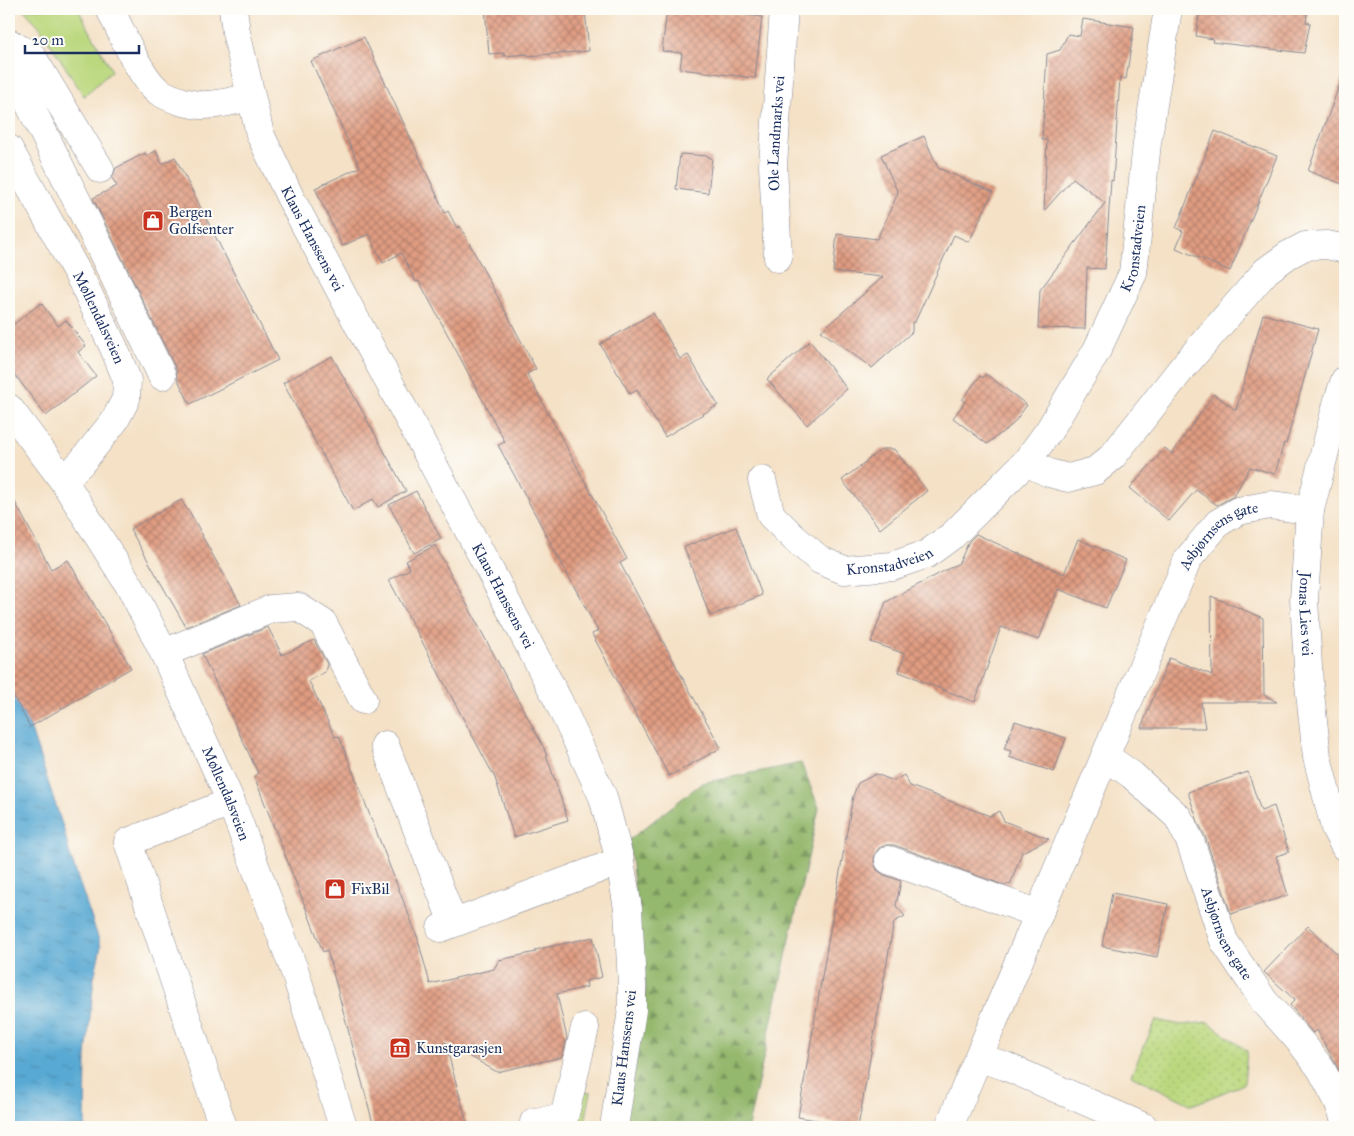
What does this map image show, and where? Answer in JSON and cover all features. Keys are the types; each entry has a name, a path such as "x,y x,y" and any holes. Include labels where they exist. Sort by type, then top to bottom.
{"street":[{"path":"110,9 140,69 158,91 172,99 205,106 250,97"},
{"name":"Klaus Hanssens vei","path":"233,9 250,97 260,134 290,197 558,700 603,796 620,860 628,909 632,985 632,1010 614,1127"},
{"name":"Ole Landmarks vei","path":"778,258 773,165 784,9"},
{"name":"Kronstadveien","path":"762,480 771,515 820,560 844,570 892,566 927,554 953,535 1026,462 1050,429 1097,350 1133,273 1147,143 1168,9"},
{"path":"9,43 31,55 100,169"},
{"path":"9,63 162,376"},
{"name":"Møllendalsveien","path":"9,149 84,285 114,348 126,380 126,399 115,420 81,463 63,480"},
{"path":"1026,462 1049,473 1068,478 1096,471 1112,457 1183,367 1266,271 1288,255 1305,246 1327,245 1345,250"},
{"name":"Jonas Lies vei","path":"1345,380 1338,400 1310,510 1304,599 1309,684 1317,757 1335,828 1345,847"},
{"name":"Møllendalsveien","path":"9,408 63,480 131,588 164,653 231,802 295,972 343,1127"},
{"name":"Asbjørnsens gate","path":"950,1127 1188,559 1218,522 1238,511 1270,505 1310,510"},
{"path":"164,653 271,609 298,607 323,623 363,700"},
{"path":"386,745 447,925 620,860"},
{"name":"Asbjørnsens gate","path":"1105,756 1132,775 1178,817 1190,840 1224,941 1264,1001 1303,1045 1321,1069 1338,1101 1345,1120"},
{"path":"223,1127 128,842 231,802"},
{"path":"889,860 1039,914"},
{"path":"534,1118 564,1118 585,1028"},
{"path":"979,1058 1005,1066 1144,1127"}],"green space":[{"path":"23,9 78,9 112,71 84,96 39,26"},
{"path":"801,763 819,808 748,1127 621,1127 646,988 629,840 702,783"},
{"path":"1156,1020 1181,1025 1208,1022 1247,1051 1244,1084 1192,1105 1131,1075"},
{"path":"580,1091 591,1092 584,1127 573,1127"}],"water":[{"path":"9,676 30,727 101,946 94,978 86,1057 85,1127 9,1127"}],"building":[{"path":"485,9 585,9 589,51 528,56 528,54 504,56 504,53 489,54"},
{"path":"667,9 701,9 762,17 755,78 680,69 682,53 662,51"},
{"path":"1200,9 1308,9 1306,22 1310,23 1304,53 1212,42 1213,39 1196,36"},
{"path":"1083,19 1134,27 1126,79 1120,78 1105,269 1087,268 1085,329 1038,328 1040,290 1105,203 1073,178 1044,211 1047,140 1042,140 1047,54 1060,50 1068,34 1080,36"},
{"path":"364,37 445,213 448,211 457,228 460,226 536,369 527,374 627,559 620,563 721,748 669,776 592,634 598,631 498,445 505,442 419,281 416,282 401,253 383,263 369,234 342,246 315,188 360,167 311,61"},
{"path":"1342,78 1345,79 1345,185 1308,171"},
{"path":"1215,131 1277,156 1230,271 1176,248 1183,231 1176,228"},
{"path":"924,136 938,168 993,192 969,242 954,235 915,322 912,322 912,332 872,368 821,331 883,277 833,272 837,234 877,239 898,193 881,155"},
{"path":"156,151 162,164 175,157 278,360 190,404 177,378 176,369 93,198 117,186 112,178 116,168 145,153 146,156"},
{"path":"680,154 709,156 709,158 712,158 708,193 676,189"},
{"path":"41,303 58,326 66,320 86,346 78,352 96,376 46,416 9,367 9,328"},
{"path":"653,313 680,359 688,355 718,405 665,437 637,390 630,394 600,344"},
{"path":"1263,314 1318,329 1286,444 1284,443 1275,474 1250,467 1234,496 1217,505 1196,490 1169,521 1130,488 1165,448 1172,454 1214,394 1236,410"},
{"path":"810,341 847,389 807,425 767,379"},
{"path":"332,356 406,491 378,507 373,499 353,511 283,383"},
{"path":"986,374 1027,405 1013,424 987,444 953,418 965,402 962,400 980,376 983,378"},
{"path":"882,449 894,449 927,491 880,529 842,480"},
{"path":"9,491 51,569 68,560 131,668 30,727 9,688"},
{"path":"416,491 441,539 414,553 389,505"},
{"path":"181,500 241,605 186,627 130,529"},
{"path":"736,527 762,595 710,616 684,547"},
{"path":"976,534 1064,574 1078,539 1126,560 1106,608 1058,589 1039,640 1001,627 975,702 899,672 905,654 871,642 886,602 959,563 969,541"},
{"path":"435,545 544,748 568,820 514,837 495,778 389,580 410,569 406,561"},
{"path":"1211,596 1263,618 1264,695 1277,702 1201,702 1205,728 1141,728 1169,658 1212,675"},
{"path":"268,627 282,655 314,640 327,664 325,672 309,681 335,737 339,736 417,936 430,984 494,969 499,960 593,937 602,977 586,981 587,987 557,994 567,1038 562,1057 497,1072 445,1042 468,1127 374,1127 327,950 323,952 254,776 258,773 202,654"},
{"path":"1015,721 1066,738 1054,772 1009,757 1011,751 1004,749"},
{"path":"1248,772 1261,811 1274,806 1289,852 1276,856 1288,895 1231,914 1188,792"},
{"path":"876,774 894,781 904,775 910,786 990,816 999,811 1004,821 1049,839 1022,852 1010,885 1007,883 1006,886 894,845 886,845 879,848 875,854 874,862 877,870 884,875 901,881 896,906 905,916 894,922 858,1127 798,1117 853,796 858,783"},
{"path":"1112,893 1168,904 1157,957 1102,946"},
{"path":"1308,926 1345,961 1345,1081 1317,1030 1313,1033 1290,1005 1295,1000 1264,972"}],"place":[{"name":"Bergen Golfsenter","path":"153,221"},
{"name":"FixBil","path":"335,889"},
{"name":"Kunstgarasjen","path":"400,1048"}]}
